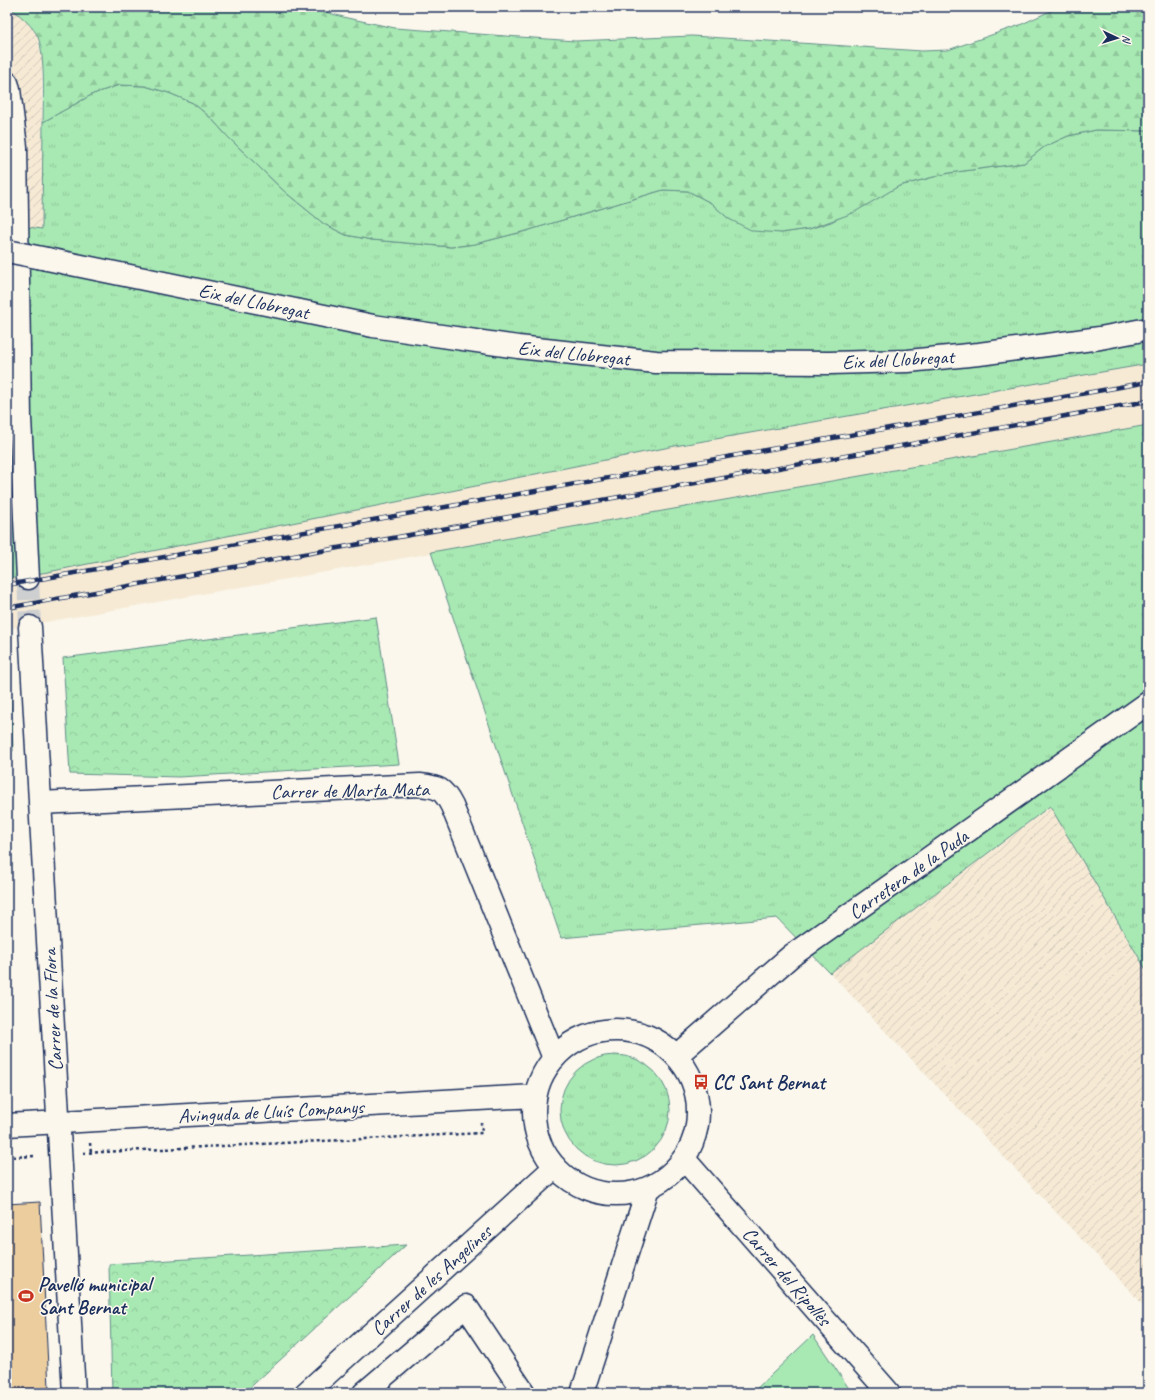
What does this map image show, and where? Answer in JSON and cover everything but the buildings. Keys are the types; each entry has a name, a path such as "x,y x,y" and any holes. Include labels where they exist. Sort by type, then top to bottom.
{"street":[{"path":"7,83 16,147 13,426 28,578"},
{"name":"Eix del Llobregat","path":"7,251 373,326 518,347 656,362 829,363 908,361 979,354 1100,338 1148,329"},
{"name":"Carrer de la Flora","path":"30,628 74,1393"},
{"name":"Carretera de la Puda","path":"676,1056 791,956 1148,703"},
{"name":"Carrer de Marta Mata","path":"40,803 420,785 440,789 447,796 452,806 554,1058"},
{"path":"614,1030 637,1032 658,1041 676,1056 692,1079 698,1106 695,1134 684,1159 668,1176 648,1188 623,1194 598,1192 575,1183 555,1167 541,1146 535,1122 536,1096 542,1076 554,1058 570,1044 591,1034 614,1030"},
{"name":"Avinguda de Lluís Companys","path":"7,1125 536,1096"},
{"name":"Carrer del Ripollès","path":"684,1159 889,1393"},
{"name":"Carrer de les Angelines","path":"306,1393 555,1167"},
{"path":"582,1393 648,1188"},
{"name":"Carrer de les Angelines","path":"364,1393 466,1306 524,1393"}],"path":[{"path":"7,1157 482,1133 480,1099"}],"shaded area":[{"path":"7,7 22,17 37,34 42,59 42,229 7,224"},
{"path":"1148,364 1148,425 7,629 7,579 675,446"},
{"path":"1051,806 1148,973 1148,1310 830,973"}],"green space":[{"path":"9,7 307,7 347,18 395,28 575,41 692,36 922,51 948,50 1020,25 1059,7 1148,7 1148,131 1096,130 1068,136 1044,147 1024,163 949,173 899,186 853,213 809,229 781,233 753,231 729,219 711,203 688,191 663,190 526,231 475,244 451,247 372,240 346,235 324,224 285,192 228,137 211,118 193,103 169,93 145,86 119,85 93,94 43,122 43,63 39,41 36,33 30,26"},
{"path":"119,85 145,86 169,93 193,103 211,118 228,137 285,192 324,224 346,235 372,240 451,247 475,244 526,231 663,190 688,191 711,203 729,219 781,233 809,229 831,222 899,186 949,173 1024,163 1044,147 1068,136 1096,130 1148,131 1148,364 675,446 7,579 7,224 42,229 43,122 93,94"},
{"path":"1148,425 1148,973 1050,806 830,973 777,918 561,938 431,552"},
{"path":"376,617 399,764 179,777 70,774 63,658"},
{"path":"7,674 10,674 13,751 7,752"},
{"path":"615,1055 636,1059 646,1064 654,1071 661,1079 666,1089 670,1110 666,1131 661,1141 654,1149 646,1156 636,1161 615,1165 594,1161 584,1156 576,1149 569,1141 564,1131 560,1110 564,1089 569,1079 576,1071 584,1064 594,1059"},
{"path":"406,1245 244,1393 112,1393 109,1264"},
{"path":"813,1335 852,1393 752,1393"}],"tunnel":[{"path":"28,578 30,627"}],"railway":[{"path":"7,585 1148,382"},
{"path":"7,608 1148,401"}],"place":[{"name":"CC Sant Bernat","path":"701,1082"},
{"name":"Pavelló municipal Sant Bernat","path":"26,1296"}]}
